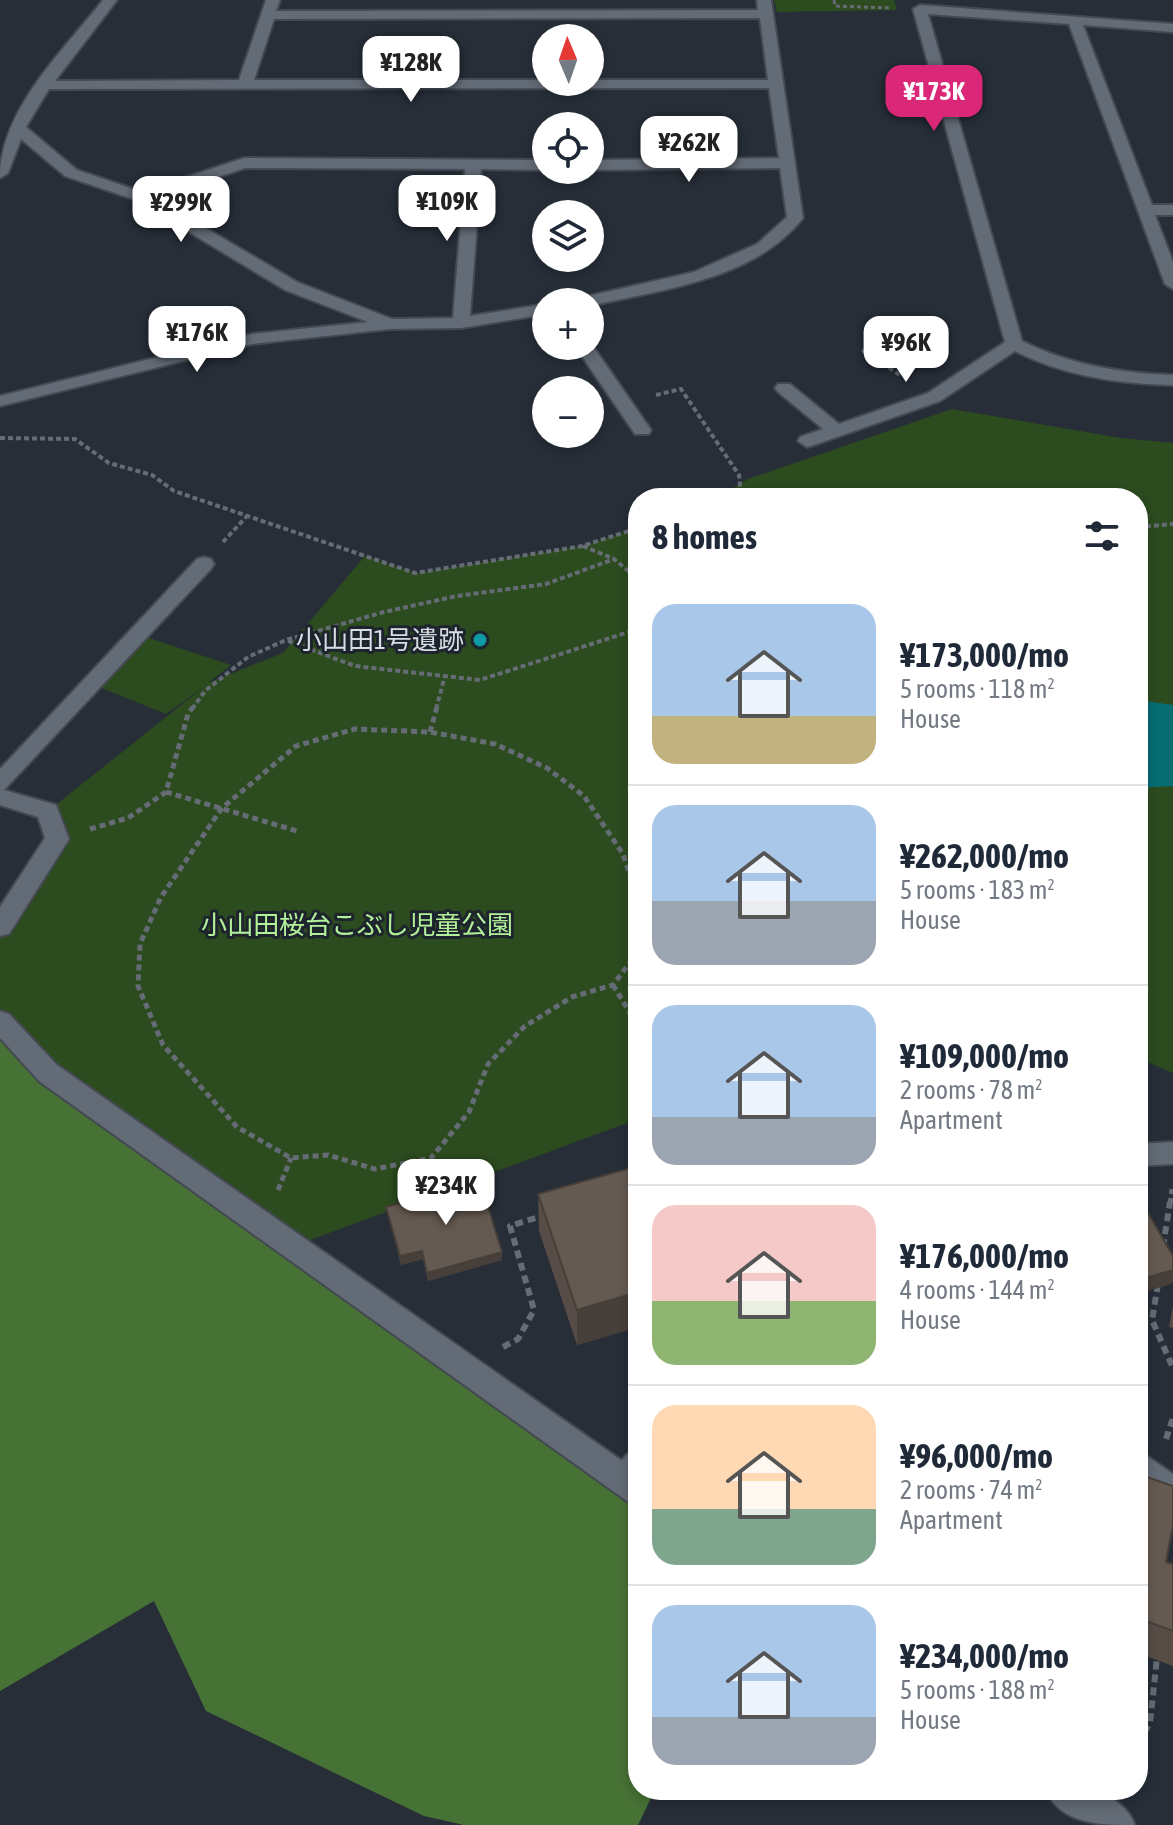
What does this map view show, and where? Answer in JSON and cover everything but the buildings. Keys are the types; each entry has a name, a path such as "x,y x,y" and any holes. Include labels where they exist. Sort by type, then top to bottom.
{"street":[{"path":"0,173 18,128 44,85 110,0"},
{"path":"245,84 273,0"},
{"path":"268,15 765,7 795,218 763,248 699,276 604,298"},
{"path":"1173,28 920,9 1014,344 1039,358 1134,380 1173,380"},
{"path":"1074,19 1173,284"},
{"path":"44,85 778,84"},
{"path":"18,128 71,173 142,197 291,286 390,324"},
{"path":"142,197 244,163 532,165"},
{"path":"604,165 787,163"},
{"path":"461,323 473,165"},
{"path":"1147,210 1173,210"},
{"path":"0,401 252,339 390,324 461,323 532,311"},
{"path":"807,441 934,397 1014,344"},
{"path":"594,360 642,430"},
{"path":"784,388 835,430"},
{"path":"0,783 204,564"},
{"path":"0,797 48,811 57,839 0,927"},
{"path":"0,1021 48,1073 467,1369 628,1474"},
{"path":"1076,1800 1104,1822"}],"lane":[{"path":"1148,1472 1173,1492"}],"path":[{"path":"834,0 835,6 920,9"},
{"path":"624,403 681,389 739,475 740,488"},
{"path":"0,438 75,439 109,463 152,475 174,491 415,573 582,546 628,531"},
{"path":"1148,526 1173,524"},
{"path":"582,546 614,559 628,571"},
{"path":"57,839 128,818 166,792 188,714 205,691 248,657 286,640 384,612 457,596 546,584 614,559"},
{"path":"286,640 355,666 480,680 628,632"},
{"path":"430,732 445,676"},
{"path":"628,869 623,854 584,796 547,768 495,744 430,732 355,729 296,746 222,808 161,897 140,944 138,986 163,1045 237,1127 291,1158 328,1155 375,1169 431,1158 469,1112 488,1064 525,1026 572,997 613,985 628,965"},
{"path":"166,792 297,831"},
{"path":"613,985 628,1010"},
{"path":"1158,1153 1173,1182 1161,1259"},
{"path":"467,1369 518,1339 534,1310 510,1226 553,1213"},
{"path":"1159,1274 1152,1320 1173,1368"},
{"path":"1148,1726 1158,1646"}],"green space":[{"path":"774,0 894,0 897,10 777,12"},
{"path":"952,409 1121,438 1173,443 1173,1073 1148,1062 1148,488 733,488 748,479"},
{"name":"小山田桜台こぶし児童公園","path":"628,531 628,1123 294,1246 48,1073 0,1021 0,927 57,839 48,811 205,686 166,714 94,685 140,635 231,665 208,683 283,653 365,556 416,573 582,546"},
{"path":"0,1021 48,1073 628,1483 628,1800 650,1800 638,1825 464,1825 424,1816 206,1711 154,1601 0,1691"}],"water":[{"path":"1148,701 1173,705 1173,786 1148,787"}],"place":[{"name":"小山田1号遺跡","path":"480,640"}]}
